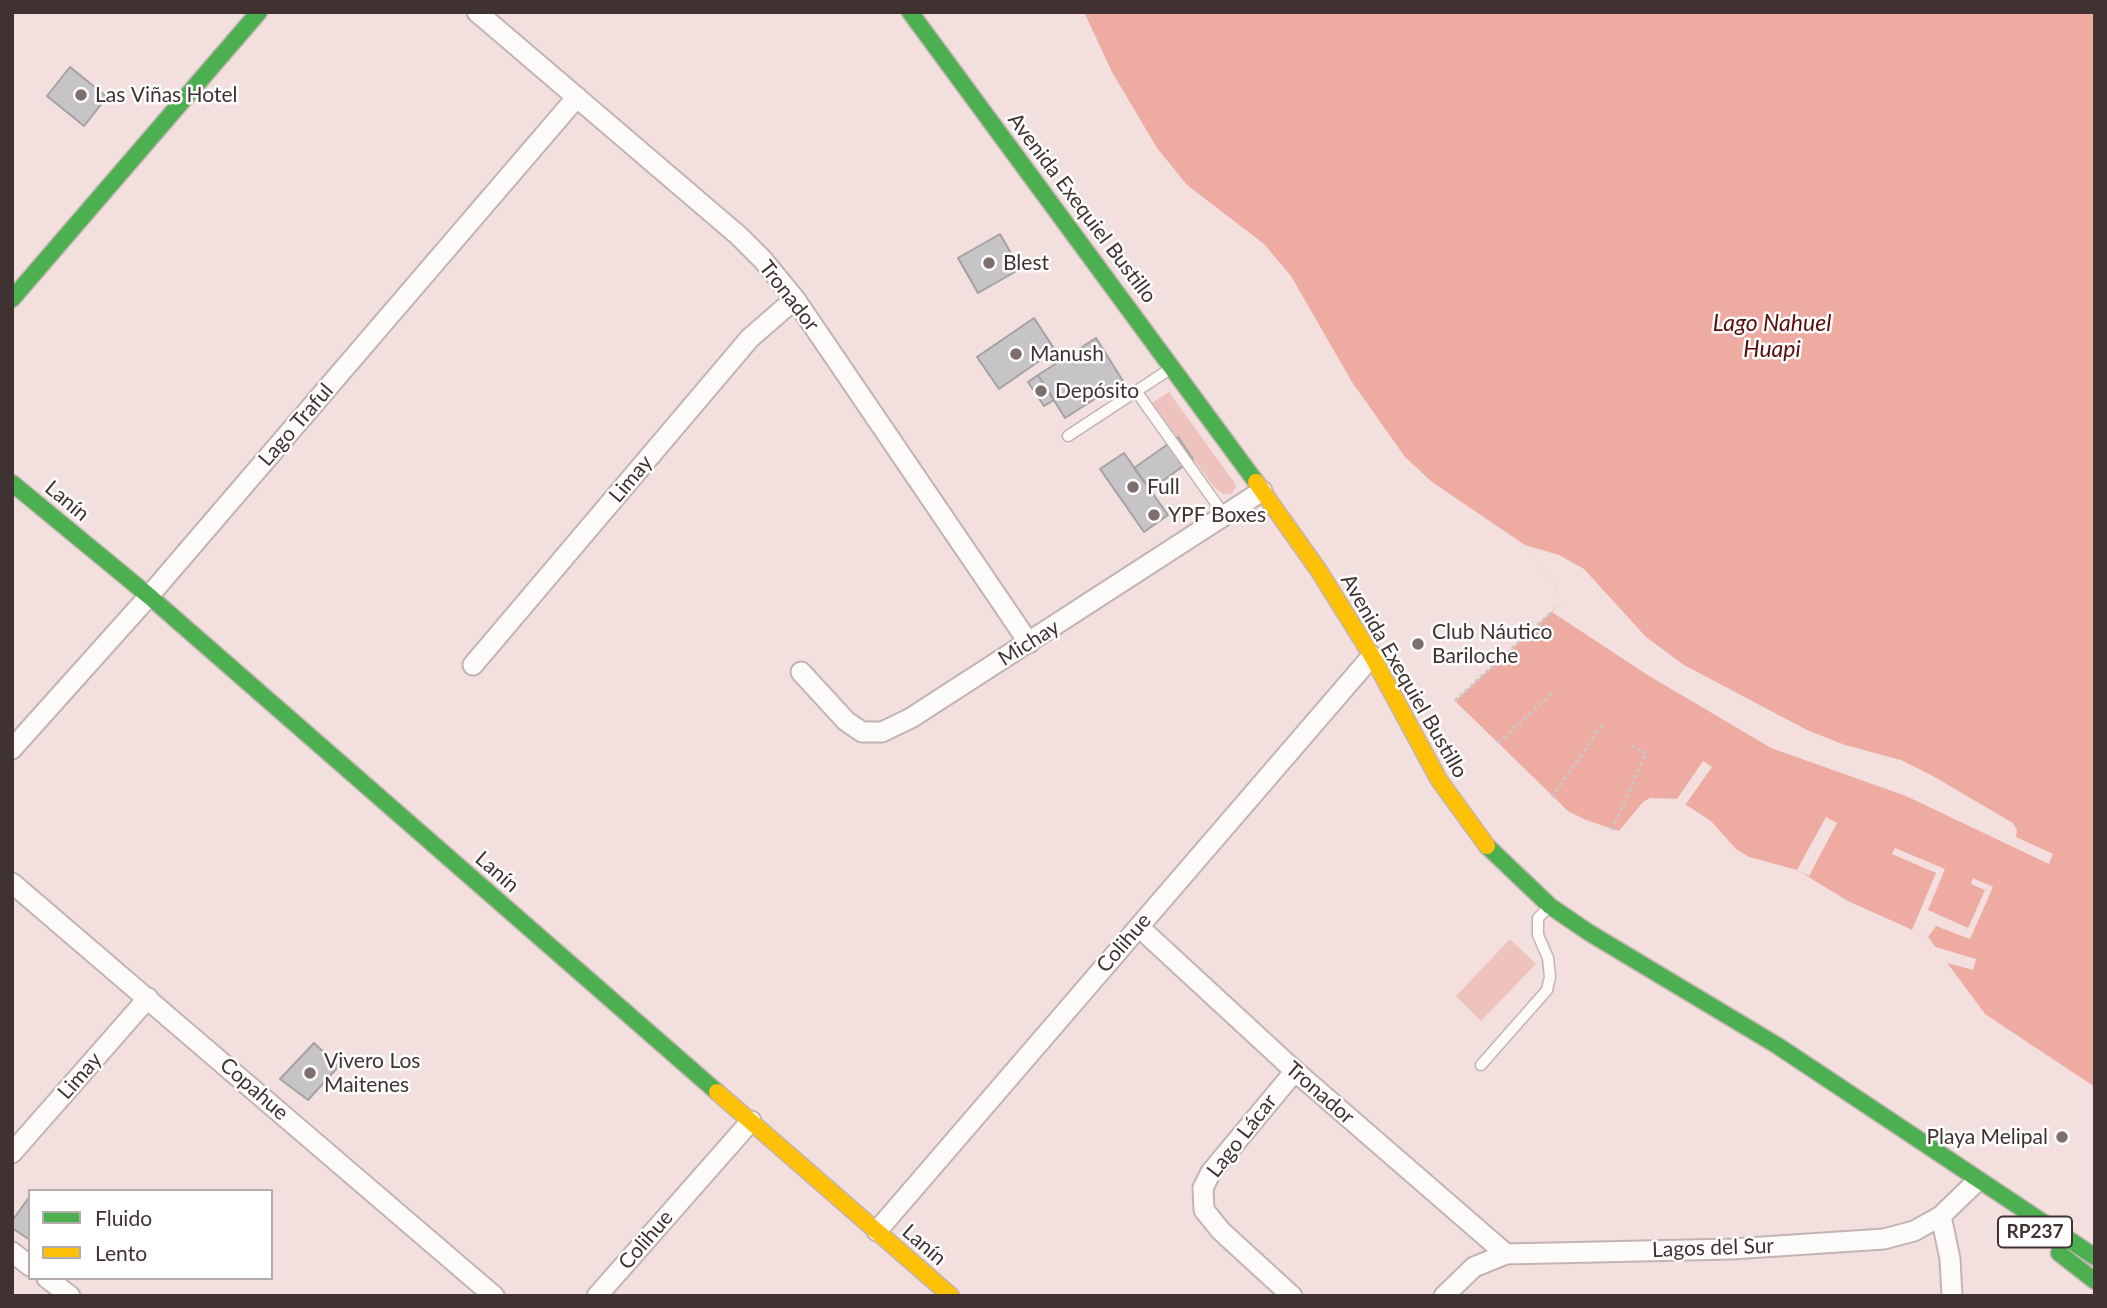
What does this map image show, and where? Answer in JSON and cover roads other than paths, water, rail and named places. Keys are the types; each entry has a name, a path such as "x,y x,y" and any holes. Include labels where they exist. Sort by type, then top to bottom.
{"main road":[{"path":"12,299 259,12"},
{"name":"Avenida Exequiel Bustillo","path":"910,12 1174,366 1319,571 1372,656 1439,780 1477,836 1511,872 1550,906 1588,932 1778,1046 1977,1181 2069,1237 2095,1257"},
{"name":"Lanín","path":"12,483 149,596 951,1296"},
{"name":"Avenida Exequiel Bustillo","path":"1977,1181 2095,1281"}],"street":[{"name":"Tronador","path":"477,12 739,236 795,299 1029,643"},
{"name":"Lago Traful","path":"12,749 149,596 577,97"},
{"name":"Limay","path":"473,665 750,338 795,299"},
{"name":"Michay","path":"801,672 846,721 862,732 882,732 911,718 1226,517 1262,491"},
{"name":"Colihue","path":"877,1231 1372,656"},
{"name":"Copahue","path":"12,883 494,1296"},
{"name":"Tronador","path":"1139,927 1295,1071 1506,1254"},
{"name":"Limay","path":"12,1153 148,998"},
{"name":"Lago Lácar","path":"1292,1296 1222,1231 1204,1210 1203,1188 1211,1172 1295,1071"},
{"name":"Colihue","path":"597,1296 751,1121"},
{"name":"Lagos del Sur","path":"1444,1296 1474,1267 1506,1254 1732,1249 1884,1239 1914,1231 1941,1216 1977,1181"},
{"path":"1941,1216 1950,1259 1952,1296"},
{"path":"12,1252 28,1264"},
{"path":"50,1280 70,1296"}],"lane":[{"path":"1068,436 1174,366"},
{"path":"1136,391 1226,517"},
{"path":"1481,1065 1547,990 1550,977 1548,958 1538,935 1538,919 1550,906"}],"water":[{"name":"Lago Nahuel Huapi","path":"1084,12 2095,12 2095,1087 1985,1014 1928,937 1848,901 1797,870 1749,857 1736,849 1711,821 1677,799 1650,798 1643,802 1619,831 1586,820 1568,811 1455,701 1561,603 1553,582 1525,545 1432,482 1405,457 1352,382 1291,276 1264,244 1187,185 1157,148 1112,72"}],"place":[{"name":"Las Viñas Hotel","path":"81,95"},
{"name":"Blest","path":"989,263"},
{"name":"Manush","path":"1016,354"},
{"name":"Depósito","path":"1041,391"},
{"name":"Full","path":"1133,487"},
{"name":"YPF Boxes","path":"1154,515"},
{"name":"Club Náutico Bariloche","path":"1418,644"},
{"name":"Vivero Los Maitenes","path":"310,1073"},
{"name":"Playa Melipal","path":"2062,1137"}]}
